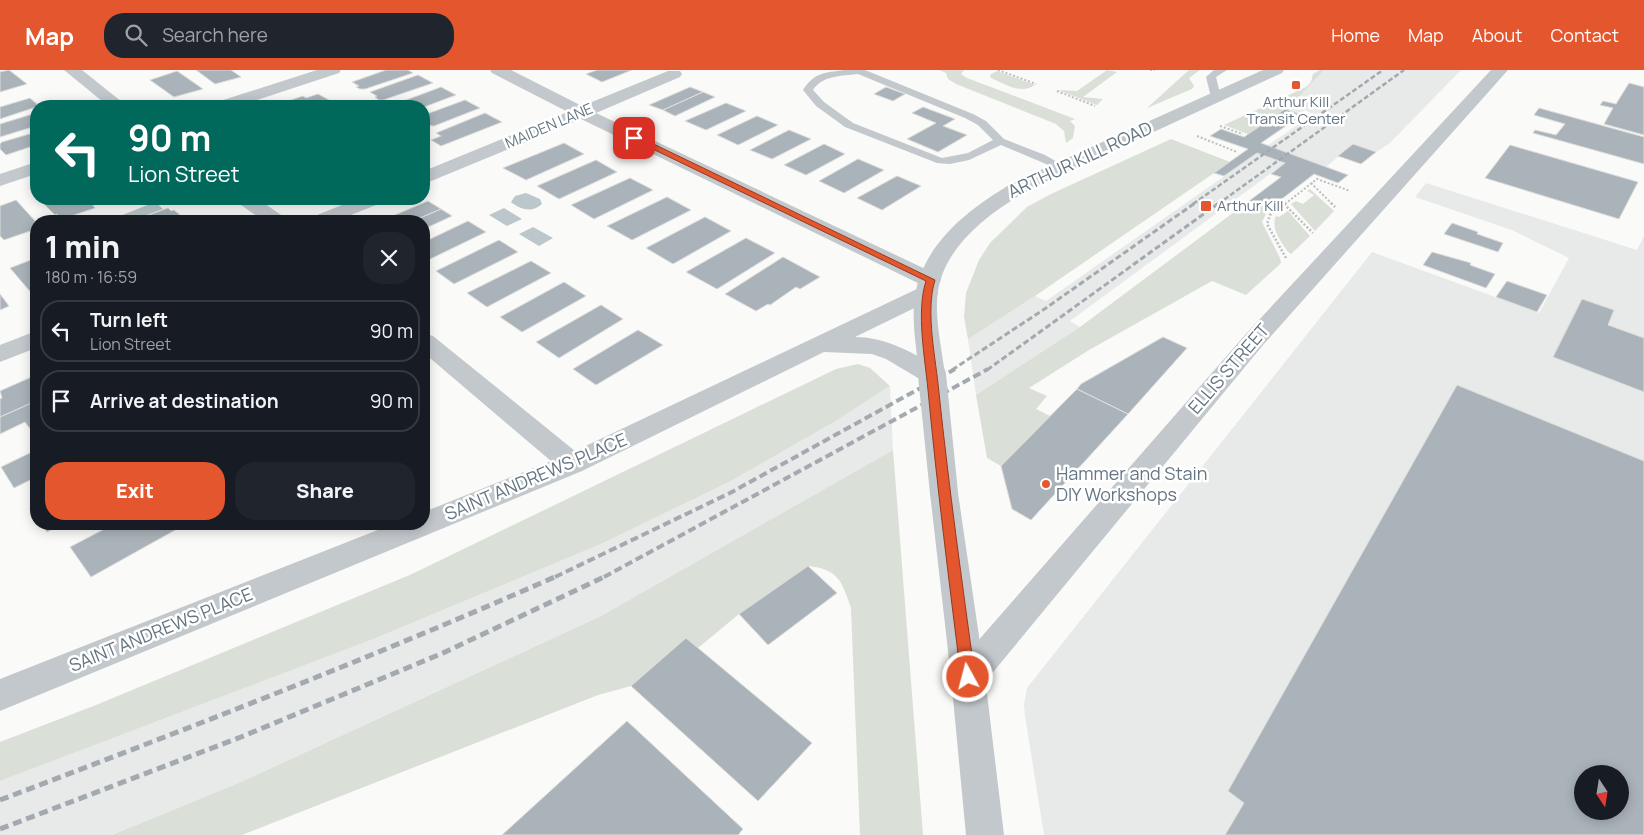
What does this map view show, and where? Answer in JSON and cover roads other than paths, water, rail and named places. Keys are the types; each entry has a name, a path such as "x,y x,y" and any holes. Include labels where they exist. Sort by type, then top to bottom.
{"street":[{"path":"72,70 110,100"},
{"path":"241,100 333,70"},
{"path":"498,70 929,287"},
{"name":"ARTHUR KILL ROAD","path":"985,835 968,677 944,493 927,328 929,287 933,271 949,246 970,223 1005,194 1060,167 1276,70"},
{"name":"ELLIS STREET","path":"968,677 1254,340 1500,70"},
{"name":"MAIDEN LANE","path":"430,175 674,74"},
{"path":"0,180 30,170"},
{"path":"254,205 268,215"},
{"path":"334,215 359,205"},
{"name":"SAINT ANDREWS PLACE","path":"430,521 572,464 816,347 929,287"},
{"path":"0,354 30,342"},
{"name":"SAINT ANDREWS PLACE","path":"816,347 855,343 873,345 890,350 932,375"},
{"path":"430,346 572,464"},
{"name":"SAINT ANDREWS PLACE","path":"0,695 409,530"}],"lane":[{"path":"1216,97 1211,78 1215,73 1222,70"},
{"path":"1000,141 976,156 941,161 849,125 820,104 808,90 814,81 827,75 859,71 969,116 982,123 1000,141 1041,157 1060,167"}],"railway":[{"path":"1193,204 1383,70"},
{"path":"1218,204 1404,70"},
{"path":"952,370 1046,308 1195,203"},
{"path":"987,370 1219,203"},
{"path":"555,577 730,493 955,369"},
{"path":"605,577 988,369"},
{"path":"0,800 350,664 557,576"},
{"path":"0,829 241,737 443,653 605,577"}],"place":[{"name":"Arthur Kill Transit Center","path":"1296,85"},
{"name":"Arthur Kill","path":"1206,206"},
{"name":"Hammer and Stain DIY Workshops","path":"1046,484"}]}
